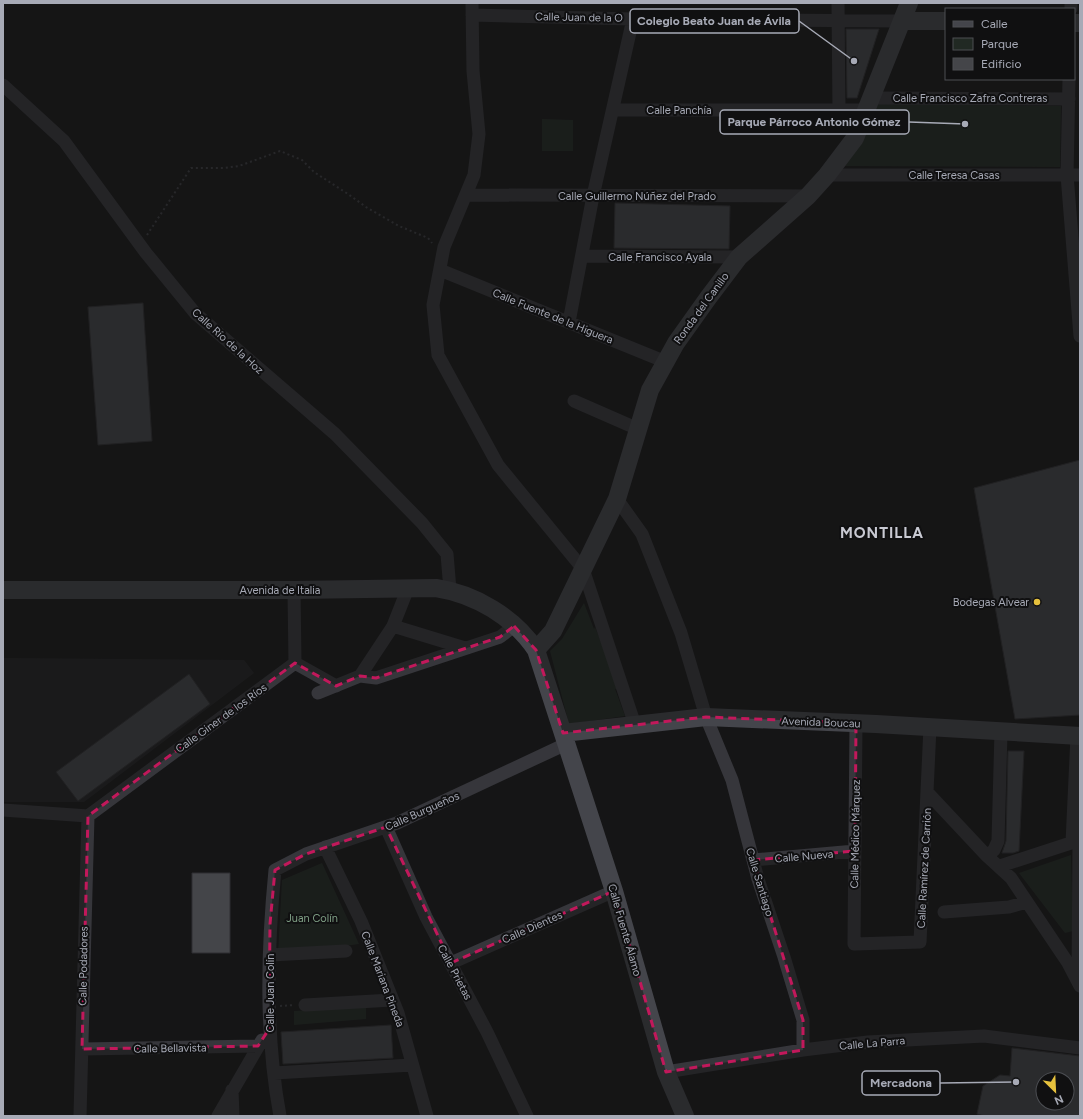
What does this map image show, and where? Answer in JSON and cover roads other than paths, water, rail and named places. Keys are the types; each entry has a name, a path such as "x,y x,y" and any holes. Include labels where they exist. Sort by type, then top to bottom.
{"street":[{"path":"838,3 839,110"},
{"name":"Ronda del Canillo","path":"536,650 553,631 617,499 650,390 676,343 739,257 808,196 827,175 854,138 909,3"},
{"path":"472,9 473,71 479,134 474,175 444,247 433,305 438,355 498,465 583,569 635,725"},
{"name":"Calle Juan de la O","path":"472,9 633,19 838,19 902,21"},
{"path":"569,322 593,196 633,19"},
{"path":"902,21 945,21"},
{"path":"1069,80 1080,336"},
{"name":"Calle Río de la Hoz","path":"3,85 64,141 140,245 195,313 335,434 422,523 447,554 450,590"},
{"name":"Calle Francisco Zafra Contreras","path":"868,104 1069,99"},
{"name":"Calle Panchía","path":"613,110 839,110 868,104"},
{"name":"Calle Teresa Casas","path":"827,175 1074,175"},
{"name":"Calle Guillermo Núñez del Prado","path":"466,195 808,196"},
{"name":"Calle Francisco Ayala","path":"582,256 739,257"},
{"name":"Calle Fuente de la Higuera","path":"440,270 666,362"},
{"path":"574,400 638,429"},
{"name":"Calle Santiago","path":"617,499 642,534 681,634 706,717 732,780 753,860 803,1020 803,1050"},
{"path":"360,676 392,626 408,588"},
{"name":"Avenida de Italia","path":"3,590 294,590 408,588 436,588 450,590 467,596 490,608 514,626 536,650 564,738"},
{"path":"294,590 295,663 336,686"},
{"path":"392,626 465,648"},
{"path":"318,692 360,676 376,678 500,637 514,626"},
{"name":"Calle Giner de los Ríos","path":"88,816 295,663"},
{"name":"Avenida Boucau","path":"564,738 635,725 706,717 856,723 1078,736"},
{"name":"Calle Médico Márquez","path":"854,944 856,723"},
{"name":"Calle Ramírez de Carrión","path":"854,944 920,942 930,727"},
{"path":"988,856 994,850 998,841 1001,732"},
{"path":"1078,736 1077,841 1079,984"},
{"name":"Calle Burgueños","path":"275,870 306,854 397,823 564,738"},
{"name":"Calle Fuente Álamo","path":"564,738 614,891 666,1072 685,1116"},
{"path":"927,792 1011,878 1068,963 1079,984"},
{"path":"3,810 88,816"},
{"name":"Calle Podadores","path":"80,1116 88,816"},
{"name":"Calle Prietas","path":"386,827 426,917 487,1032 527,1116"},
{"path":"1000,866 1077,841"},
{"name":"Calle Mariana Pineda","path":"325,847 361,921 398,1013 427,1116"},
{"name":"Calle Nueva","path":"753,860 855,852"},
{"name":"Calle Juan Colín","path":"275,870 270,924 269,1029 280,1116"},
{"name":"Calle Dientes","path":"451,963 614,891"},
{"path":"944,912 1009,908 1027,902"},
{"path":"270,954 346,951"},
{"path":"305,1005 392,1000"},
{"path":"218,1116 269,1029"},
{"name":"Calle La Parra","path":"666,1072 803,1050 868,1042 984,1036 1080,1048"},
{"name":"Calle Bellavista","path":"82,1050 258,1046"},
{"path":"274,1073 412,1065"},
{"path":"232,1090 233,1116"}],"place":[{"name":"Colegio Beato Juan de Ávila","path":"854,61"},
{"name":"Parque Párroco Antonio Gómez","path":"965,124"},
{"name":"Bodegas Alvear","path":"1037,602"},
{"name":"Mercadona","path":"1016,1082"}],"district":[{"name":"MONTILLA","path":"882,533"}],"park label":[{"name":"Juan Colín","path":"312,918"}]}
